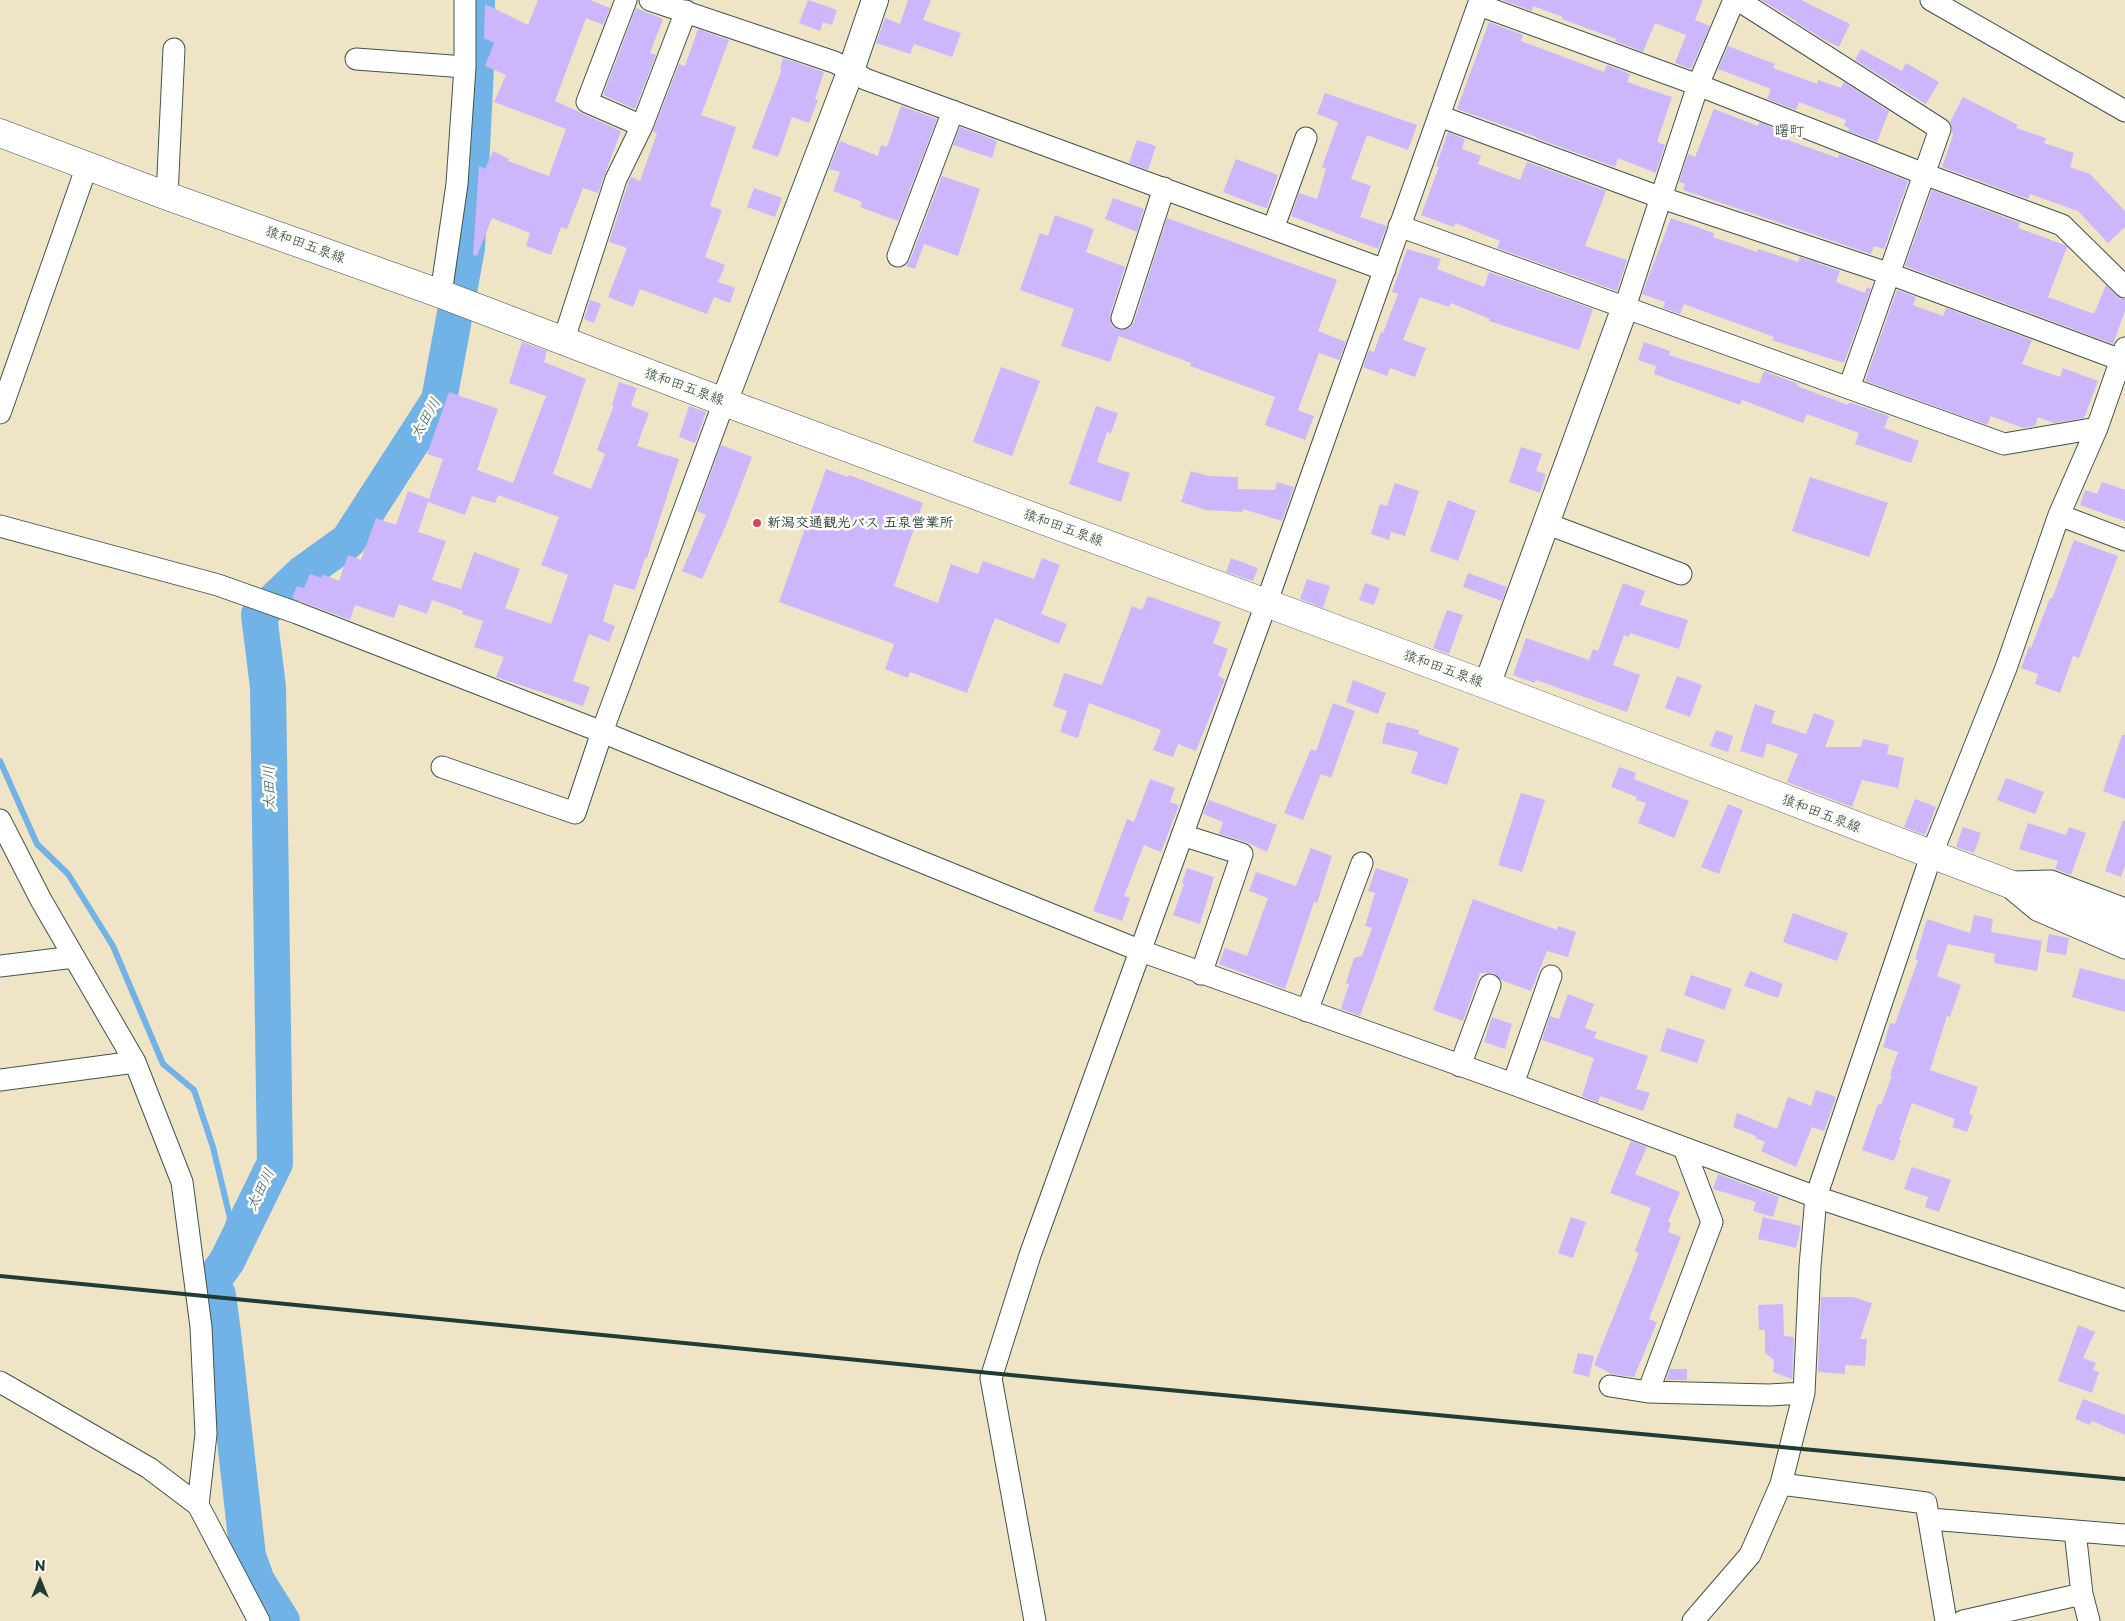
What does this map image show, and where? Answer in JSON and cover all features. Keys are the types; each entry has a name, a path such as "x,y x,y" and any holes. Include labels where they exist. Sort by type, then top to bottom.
{"main road":[{"name":"猿和田五泉線","path":"0,133 167,196 441,294 563,342 1487,685 1931,856 2125,928"}],"street":[{"path":"441,294 457,184 465,67 465,0"},
{"path":"626,0 588,102 642,126"},
{"path":"650,0 851,70 865,79 1385,270"},
{"path":"442,767 575,813 602,732 724,402 851,70 875,0"},
{"path":"1487,685 1625,307 1698,85 1734,0"},
{"path":"1738,0 1940,129 1849,388"},
{"path":"1931,0 2125,111"},
{"path":"1035,1621 991,1378 1030,1255 1266,604 1479,3 2062,225 2125,287"},
{"path":"563,342 616,179 642,126 686,11"},
{"path":"167,196 174,49"},
{"path":"356,59 465,67"},
{"path":"898,256 953,111"},
{"path":"1439,116 1662,198 2123,354 2097,428 2059,515 2006,668 1931,856 1816,1197 1810,1266 1804,1393 1781,1484 1750,1555 1696,1620"},
{"path":"1272,229 1306,138"},
{"path":"0,413 87,166"},
{"path":"1122,318 1164,188"},
{"path":"1399,226 2004,444 2097,428"},
{"path":"2059,515 2125,540"},
{"path":"1545,523 1681,574"},
{"path":"0,526 218,585 259,599 602,732 1201,974 1513,1084 1816,1197 2125,1300"},
{"path":"0,820 41,900 135,1062 182,1182 201,1327 206,1434 198,1505"},
{"path":"1182,835 1242,854 1201,974"},
{"path":"1307,1011 1362,863"},
{"path":"2004,882 2051,881 2125,909"},
{"path":"2004,882 2037,910 2125,948"},
{"path":"0,966 74,957"},
{"path":"1513,1084 1551,976"},
{"path":"1460,1066 1490,985"},
{"path":"0,1080 135,1062"},
{"path":"1648,1392 1712,1222 1684,1148"},
{"path":"0,1382 148,1468 198,1505 259,1621"},
{"path":"1610,1386 1648,1392 1769,1395 1804,1393"},
{"path":"1781,1484 1926,1503 1946,1621"},
{"path":"1930,1519 2125,1535"},
{"path":"2076,1531 2082,1594 2089,1621"},
{"path":"1966,1621 2082,1594"}],"building":[{"path":"538,0 590,0 610,8 603,25 586,18 555,101 621,131 598,193 583,188 567,229 561,227 551,255 526,246 530,233 492,218 477,256 473,255 479,166 485,169 493,151 509,159 508,161 549,176 566,129 494,102 506,75 485,66 494,43 484,38 485,4 528,25"},
{"path":"808,0 837,10 832,25 823,22 820,31 799,23"},
{"path":"908,0 931,0 923,20 961,33 952,57 914,44 910,54 876,43 885,18 900,24"},
{"path":"1502,0 1703,0 1695,20 1710,26 1691,69 1675,63 1686,35 1655,23 1643,52 1615,41 1616,39 1562,19 1563,17 1533,6 1532,11"},
{"path":"1761,0 1801,0 1850,24 1839,47 1821,38"},
{"path":"636,8 663,19 650,53 656,55 635,109 603,95"},
{"path":"1489,22 1523,35 1521,41 1604,72 1607,65 1630,74 1627,82 1672,97 1657,142 1665,145 1656,173 1618,158 1615,167 1457,109"},
{"path":"698,29 729,40 701,115 736,127 710,206 722,210 705,257 725,265 718,282 735,288 730,303 714,297 707,314 640,289 633,307 608,297 627,248 609,242 631,177 640,181 657,133 653,131 679,64 685,66"},
{"path":"1728,46 1775,64 1773,68 1817,84 1818,80 1841,88 1844,82 1889,111 1877,142 1848,131 1849,128 1844,126 1846,120 1799,102 1796,110 1767,99 1771,89 1718,69"},
{"path":"1861,49 1902,71 1906,63 1939,82 1926,104 1855,60"},
{"path":"783,58 824,72 815,99 818,100 809,123 792,117 778,157 752,148 782,69 780,69"},
{"path":"1325,93 1417,125 1408,150 1367,135 1351,179 1371,186 1360,217 1387,226 1378,249 1291,216 1299,193 1317,199 1326,169 1322,167 1338,122 1317,114"},
{"path":"1963,97 2018,125 2016,128 2046,138 2044,143 2074,153 2070,167 2090,174 2125,211 2125,227 2108,243 2078,211 2030,194 2028,199 1942,167 1953,135 1950,122"},
{"path":"901,106 937,119 898,221 860,207 862,202 833,191 840,172 829,169 840,141 878,156 881,145 887,147"},
{"path":"1714,109 1758,126 1759,122 1787,134 1785,139 1838,158 1839,154 1908,181 1884,249 1874,246 1871,254 1683,190 1685,184 1679,182 1688,154 1695,157"},
{"path":"960,127 997,141 992,158 953,145"},
{"path":"1448,132 1465,139 1462,149 1481,156 1478,164 1520,180 1527,162 1606,191 1585,246 1627,260 1617,291 1497,248 1500,241 1455,223 1454,227 1421,215 1439,167 1436,166"},
{"path":"1137,140 1156,146 1148,170 1129,163"},
{"path":"1236,159 1278,175 1267,208 1223,192"},
{"path":"942,176 980,189 958,256 924,244 915,269 906,266 910,260"},
{"path":"754,188 782,198 775,217 747,207"},
{"path":"1932,190 2020,223 2018,228 2065,245 2067,247 2048,297 2094,314 2106,285 2117,296 2125,300 2125,311 2113,344 1905,266"},
{"path":"1113,198 1144,209 1137,232 1105,219"},
{"path":"1055,215 1094,229 1086,252 1125,267 1110,315 1112,326 1119,330 1130,328 1134,322 1167,218 1337,280 1318,331 1346,342 1339,360 1319,353 1298,410 1314,416 1305,440 1265,425 1275,397 1190,366 1191,363 1119,336 1110,362 1061,346 1074,309 1020,290 1040,233 1048,236"},
{"path":"1671,218 1714,233 1713,237 1757,252 1758,249 1798,262 1800,257 1840,271 1836,282 1865,293 1867,287 1871,289 1844,363 1772,340 1774,337 1684,304 1680,314 1663,308 1665,302 1642,294"},
{"path":"1407,249 1441,259 1437,269 1484,287 1489,272 1593,309 1579,350 1489,321 1490,319 1451,303 1449,307 1420,297 1403,340 1426,348 1415,377 1390,368 1387,376 1363,367 1369,350 1374,352 1398,294 1392,292"},
{"path":"1897,290 1916,297 1913,305 1943,316 1946,308 2032,340 2022,364 2060,377 2063,368 2098,381 2084,418 2054,423 2038,417 2035,426 2023,428 1991,416 1987,425 1865,381"},
{"path":"590,300 601,304 594,323 584,319"},
{"path":"522,342 547,351 544,362 586,379 553,474 591,489 605,454 597,450 614,405 612,405 619,382 637,388 631,406 649,413 637,446 679,459 635,590 614,584 603,621 615,626 609,642 589,634 573,681 590,687 583,706 496,677 504,657 474,647 483,621 462,614 463,611 432,600 427,614 399,604 394,618 355,605 350,620 292,598 297,586 304,588 310,574 321,578 322,574 339,581 348,555 361,560 376,518 396,525 408,491 429,499 443,459 427,454 449,392 498,409 477,470 513,483 546,396 509,383","holes":["498,495 559,517 541,565 568,575 551,624 505,608 520,569 474,552 461,589 432,580 446,541 418,532 428,502 465,515 472,496 495,503"]},
{"path":"1644,342 1670,351 1669,355 1759,384 1764,371 1798,384 1797,386 1848,405 1848,403 1852,403 1889,416 1884,428 1919,441 1911,463 1855,444 1859,433 1807,414 1803,423 1742,400 1740,405 1654,374 1656,366 1638,360"},
{"path":"1001,367 1040,381 1012,456 973,442"},
{"path":"689,406 706,412 695,443 679,437"},
{"path":"1096,406 1118,413 1111,433 1107,432 1097,462 1130,473 1121,502 1069,484"},
{"path":"721,445 752,457 726,525 702,579 682,571 706,515 697,511"},
{"path":"1521,447 1542,454 1536,471 1546,474 1540,493 1509,482"},
{"path":"826,469 848,477 849,475 923,503 894,586 938,603 951,564 978,574 983,561 1034,579 1042,558 1060,565 1041,614 1067,624 1059,644 995,618 967,693 910,672 908,678 885,669 894,644 779,602"},
{"path":"1191,471 1208,476 1238,477 1238,489 1275,490 1277,482 1294,487 1282,521 1243,509 1243,512 1206,510 1181,502"},
{"path":"1810,477 1888,503 1869,557 1792,531"},
{"path":"2102,482 2125,490 2125,521 2080,505 2085,490 2097,494"},
{"path":"1395,483 1419,491 1405,536 1391,532 1389,540 1371,534 1380,504 1387,506"},
{"path":"1448,500 1476,511 1458,561 1430,551"},
{"path":"2074,540 2118,556 2079,658 2073,656 2060,693 2035,684 2038,674 2021,668 2029,647 2031,648 2050,598 2052,599"},
{"path":"1231,558 1258,568 1253,581 1226,572"},
{"path":"1468,573 1507,587 1502,601 1463,587"},
{"path":"1307,579 1330,586 1323,608 1300,599"},
{"path":"1365,583 1380,588 1374,605 1359,600"},
{"path":"1623,583 1645,591 1640,605 1688,620 1679,649 1630,633 1629,637 1624,635 1613,665 1640,675 1627,712 1536,680 1535,683 1513,675 1526,638 1589,660 1593,649 1598,651"},
{"path":"1148,596 1221,622 1213,643 1228,649 1218,676 1225,679 1196,751 1178,744 1173,757 1153,750 1161,730 1089,703 1078,738 1060,732 1067,711 1053,706 1064,673 1102,685 1132,606 1142,610"},
{"path":"1447,610 1463,615 1449,654 1433,648"},
{"path":"1677,676 1702,685 1690,717 1665,708"},
{"path":"1353,680 1386,693 1378,714 1346,702"},
{"path":"1333,703 1355,711 1331,778 1321,774 1303,820 1284,813 1311,749 1316,751"},
{"path":"1755,704 1775,711 1771,723 1806,734 1814,713 1835,721 1825,747 1861,747 1863,739 1889,745 1887,754 1904,758 1898,788 1862,780 1852,807 1787,782 1798,754 1767,743 1763,758 1740,751"},
{"path":"1387,722 1419,730 1418,734 1459,748 1447,785 1411,773 1418,752 1382,743"},
{"path":"1716,730 1733,736 1728,752 1710,746"},
{"path":"2122,735 2125,735 2125,799 2103,791"},
{"path":"1619,767 1636,773 1634,779 1689,801 1674,838 1638,823 1646,803 1636,800 1637,797 1611,787"},
{"path":"2006,778 2044,792 2035,814 1997,800"},
{"path":"1150,779 1175,788 1170,802 1179,805 1161,852 1144,845 1124,896 1130,898 1122,921 1093,911 1127,819 1134,822"},
{"path":"1521,793 1545,800 1522,872 1498,865"},
{"path":"1915,799 1936,807 1925,835 1904,827"},
{"path":"1209,800 1277,825 1267,852 1246,842 1219,834 1223,822 1203,814"},
{"path":"1728,804 1743,810 1719,874 1701,867"},
{"path":"2123,820 2125,821 2125,865 2121,877 2105,871"},
{"path":"2028,823 2066,835 2069,827 2086,833 2071,875 2055,869 2058,861 2019,849"},
{"path":"1963,827 1981,833 1974,853 1956,847"},
{"path":"1311,848 1332,856 1317,903 1314,902 1285,989 1219,964 1225,948 1247,956 1268,898 1249,891 1256,872 1296,886"},
{"path":"1187,868 1214,877 1200,924 1173,915 1184,884 1182,883"},
{"path":"1376,868 1409,879 1360,1016 1341,1009 1349,984 1346,983 1354,958 1362,956 1372,928 1365,926 1375,893 1368,891"},
{"path":"1473,899 1557,930 1558,926 1576,932 1568,957 1547,951 1531,991 1501,980 1494,973 1480,973 1463,1021 1433,1010"},
{"path":"1793,913 1848,933 1837,961 1783,942"},
{"path":"1974,915 1993,919 1991,932 2042,941 2037,971 1994,963 1995,954 1948,944 1937,976 1961,985 1950,1017 1947,1016 1930,1070 1978,1087 1969,1114 1973,1115 1967,1132 1952,1127 1955,1119 1912,1103 1894,1161 1862,1150 1878,1104 1881,1105 1892,1076 1890,1075 1898,1052 1883,1047 1890,1023 1895,1024 1918,960 1915,959 1927,919 1970,933"},
{"path":"2049,934 2069,938 2066,955 2046,952"},
{"path":"2080,968 2125,980 2125,1012 2072,997"},
{"path":"1750,971 1783,984 1778,998 1744,986"},
{"path":"1691,975 1732,989 1724,1010 1684,995"},
{"path":"1568,994 1594,1004 1585,1028 1597,1032 1594,1038 1648,1056 1636,1089 1650,1093 1643,1111 1600,1096 1598,1103 1582,1096 1594,1058 1542,1040 1550,1016 1559,1019"},
{"path":"1492,1017 1512,1024 1505,1049 1484,1042"},
{"path":"1667,1028 1705,1040 1697,1063 1660,1051"},
{"path":"1816,1090 1836,1097 1824,1131 1812,1127 1796,1167 1761,1151 1765,1142 1755,1138 1756,1136 1733,1127 1737,1113 1777,1129 1788,1097 1811,1106"},
{"path":"1631,1141 1647,1147 1635,1174 1680,1192 1668,1222 1671,1223 1668,1232 1681,1237 1649,1319 1657,1322 1634,1377 1612,1374 1594,1365 1639,1253 1635,1251 1651,1208 1610,1193"},
{"path":"1912,1167 1951,1180 1939,1212 1925,1207 1928,1197 1904,1189"},
{"path":"1718,1174 1779,1197 1773,1217 1753,1211 1756,1202 1713,1189"},
{"path":"1571,1217 1586,1222 1573,1258 1558,1253"},
{"path":"1763,1217 1801,1226 1796,1248 1758,1239"},
{"path":"1821,1297 1853,1297 1872,1303 1860,1339 1867,1339 1865,1366 1845,1365 1845,1374 1818,1372"},
{"path":"1783,1304 1784,1336 1794,1337 1792,1379 1773,1372 1774,1360 1765,1353 1765,1330 1759,1330 1758,1305"},
{"path":"2078,1325 2095,1332 2083,1358 2096,1363 2093,1370 2099,1372 2092,1393 2058,1381"},
{"path":"1578,1353 1594,1356 1589,1377 1573,1373"},
{"path":"1670,1369 1687,1369 1687,1380 1666,1380"},
{"path":"2083,1399 2125,1415 2125,1435 2092,1421 2090,1425 2075,1419"}],"waterway":[{"name":"太田川","path":"282,1621 257,1581 248,1556 223,1333 218,1295 212,1282 227,1261 275,1163 268,687 259,615 302,574 348,541 439,400 467,248 476,67 477,0"},
{"path":"0,761 37,844 68,874 113,946 163,1064 194,1090 213,1147 230,1218 212,1282"}],"railway":[{"path":"0,1276 1072,1381 2125,1479"}],"place":[{"name":"新潟交通観光バス 五泉営業所","path":"757,523"}],"district":[{"name":"曙町","path":"1789,132"}]}
